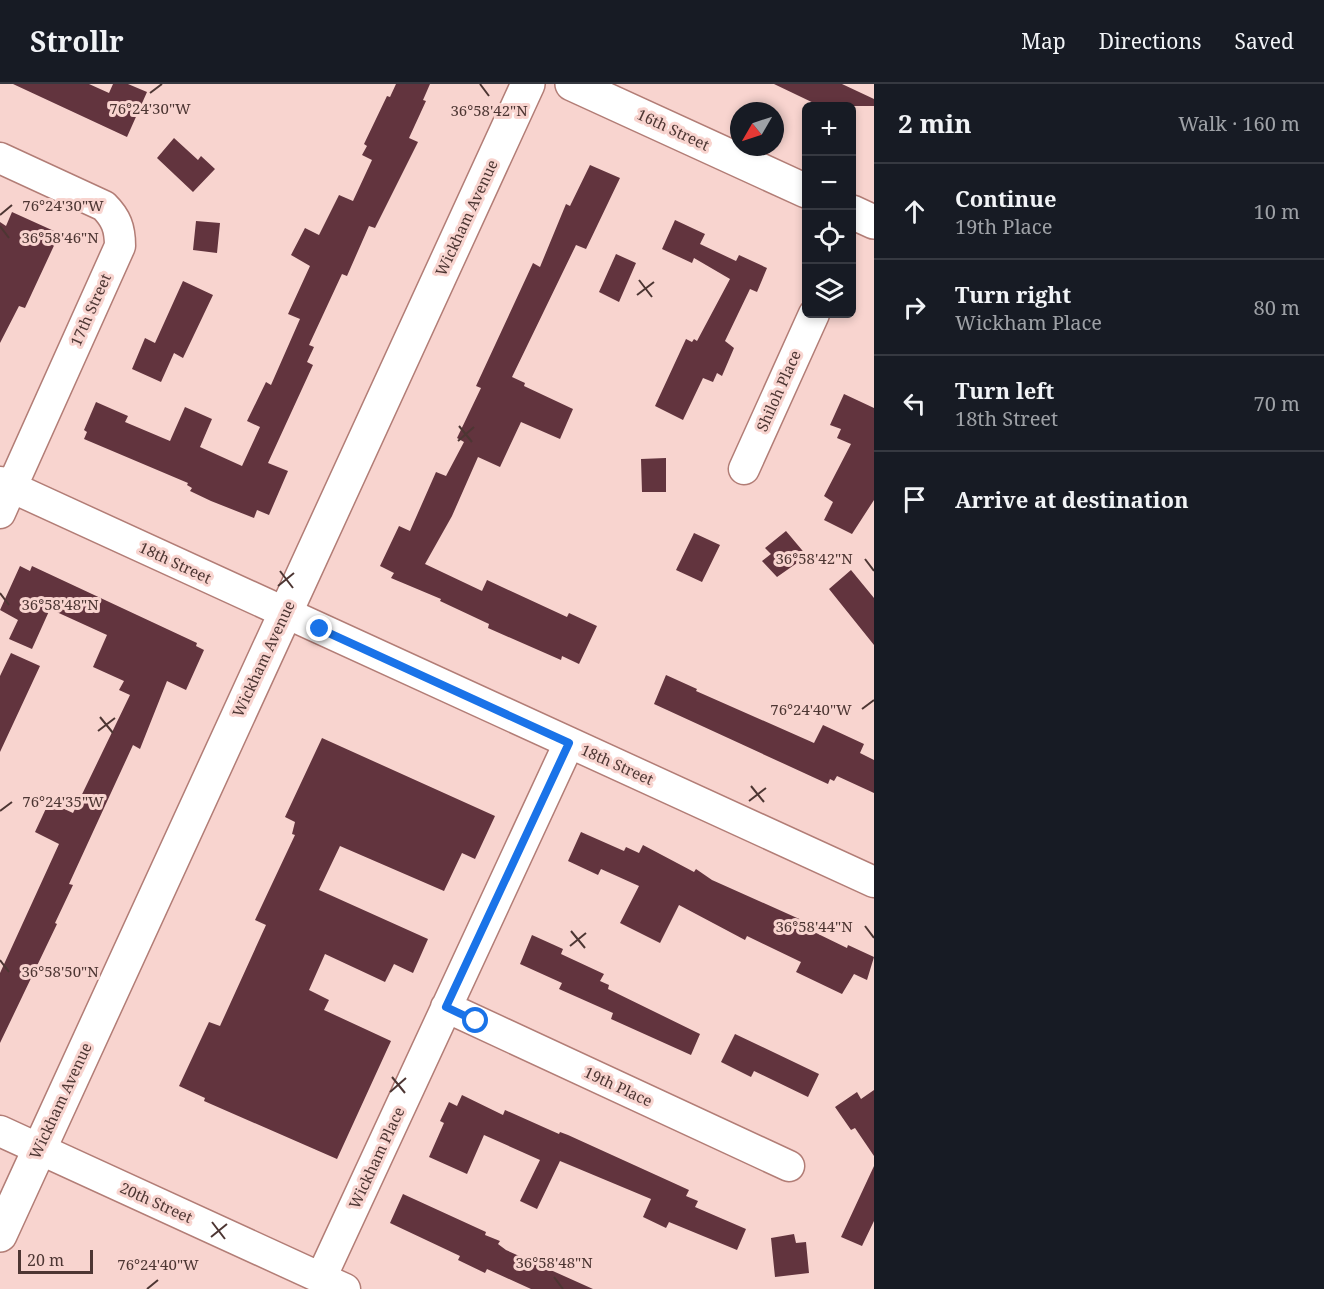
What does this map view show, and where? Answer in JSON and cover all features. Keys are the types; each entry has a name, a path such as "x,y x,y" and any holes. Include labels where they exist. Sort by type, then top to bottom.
{"street":[{"name":"Wickham Avenue","path":"0,1235 528,84"},
{"name":"16th Street","path":"572,84 802,189"},
{"name":"17th Street","path":"0,158 104,206 114,216 120,231 120,246 4,494"},
{"name":"Shiloh Place","path":"744,469 812,318"},
{"name":"18th Street","path":"4,494 285,613 874,882"},
{"name":"Wickham Place","path":"333,1283 446,1007 569,743"},
{"name":"19th Place","path":"446,1007 789,1166"},
{"name":"20th Street","path":"0,1131 333,1283"}],"building":[{"path":"13,84 89,84 109,93 113,84 128,84 147,92 127,137"},
{"path":"396,84 430,84 423,100 426,101 409,138 418,142 375,228 369,226 347,276 342,274 309,345 314,347 307,362 313,365 268,463 288,471 269,515 257,510 254,518 211,501 190,491 192,488 187,485 188,483 84,439 87,432 84,430 96,402 128,416 125,422 170,441 185,407 212,419 200,447 242,466 260,427 247,421 266,382 271,385 300,319 288,314 310,266 291,255 305,228 319,235 339,195 353,201 372,160 362,155 367,146 364,144 387,96 390,97"},
{"path":"774,84 842,84 874,99 874,106 856,106 856,102 812,102"},
{"path":"174,138 198,160 201,156 215,169 193,192 157,158"},
{"path":"590,165 620,178 586,249 576,245 512,377 525,383 524,386 573,409 560,439 521,422 500,467 478,457 452,516 425,564 482,591 487,580 567,617 569,613 597,626 579,664 562,656 561,660 488,628 489,624 440,601 441,599 391,578 394,573 380,566 399,526 410,531 436,472 446,476 464,442 457,438 481,388 476,386 533,263 540,267 566,204 570,206"},
{"path":"12,212 54,231 52,235 58,237 25,308 19,306 0,343 0,222 6,226"},
{"path":"675,220 705,234 700,244 736,261 739,255 767,268 757,292 750,289 725,341 734,348 722,376 717,373 713,382 703,378 683,420 655,406 686,339 692,342 694,339 697,341 730,279 694,258 692,263 662,249"},
{"path":"196,221 220,223 217,253 193,250"},
{"path":"616,254 636,263 619,302 599,292"},
{"path":"183,281 213,295 183,358 174,353 161,382 132,369 145,338 155,343"},
{"path":"844,394 874,408 874,500 852,534 824,520 833,502 824,496 851,444 837,438 841,429 830,425"},
{"path":"666,458 666,492 642,492 641,459"},
{"path":"786,531 807,556 777,577 762,561 771,554 765,548"},
{"path":"694,533 720,545 702,582 676,570"},
{"path":"20,566 30,571 32,566 197,643 196,646 204,650 186,690 167,681 140,749 133,745 69,884 73,885 55,923 57,924 0,1043 0,973 59,844 35,832 49,802 73,813 130,695 119,690 124,681 93,667 107,635 50,609 32,649 9,639 18,620 0,610"},
{"path":"851,570 874,598 874,645 829,589"},
{"path":"11,653 40,666 0,752 0,676"},
{"path":"666,675 697,689 696,691 814,743 823,725 864,744 860,753 874,760 874,793 837,776 834,781 830,779 828,784 654,704"},
{"path":"322,738 495,816 475,859 462,853 444,891 340,846 319,890 428,939 413,973 394,964 385,982 325,954 309,990 329,1000 324,1010 391,1041 337,1159 204,1101 205,1098 179,1086 209,1022 220,1026 266,925 255,920 295,835 292,834 295,822 285,817"},
{"path":"581,832 624,851 626,847 639,853 643,845 694,872 696,869 712,880 815,926 812,931 847,948 848,945 874,957 867,980 854,974 842,994 796,972 801,962 747,936 745,940 679,905 660,943 620,923 639,886 601,869 598,875 568,861"},
{"path":"532,935 563,949 561,954 604,974 600,981 609,985 608,989 700,1034 691,1055 611,1019 613,1013 559,989 562,983 520,964"},
{"path":"735,1034 819,1074 808,1097 754,1071 751,1077 721,1062"},
{"path":"874,1090 874,1156 855,1128 851,1130 835,1107 857,1092 861,1099"},
{"path":"462,1095 503,1115 505,1110 559,1134 560,1132 568,1135 689,1190 686,1196 698,1201 695,1207 746,1229 737,1250 669,1222 666,1228 643,1217 651,1199 560,1161 537,1209 520,1201 540,1160 484,1135 467,1174 429,1157 444,1123 440,1121 449,1102 457,1106"},
{"path":"874,1166 874,1221 862,1246 841,1237"},
{"path":"403,1194 486,1232 485,1235 500,1241 498,1244 506,1250 593,1289 531,1289 487,1269 485,1273 458,1260 460,1256 390,1223"},
{"path":"794,1234 796,1243 806,1242 809,1273 775,1277 771,1238"}],"route":[{"path":"320,629 569,743 446,1007 476,1021"}]}
